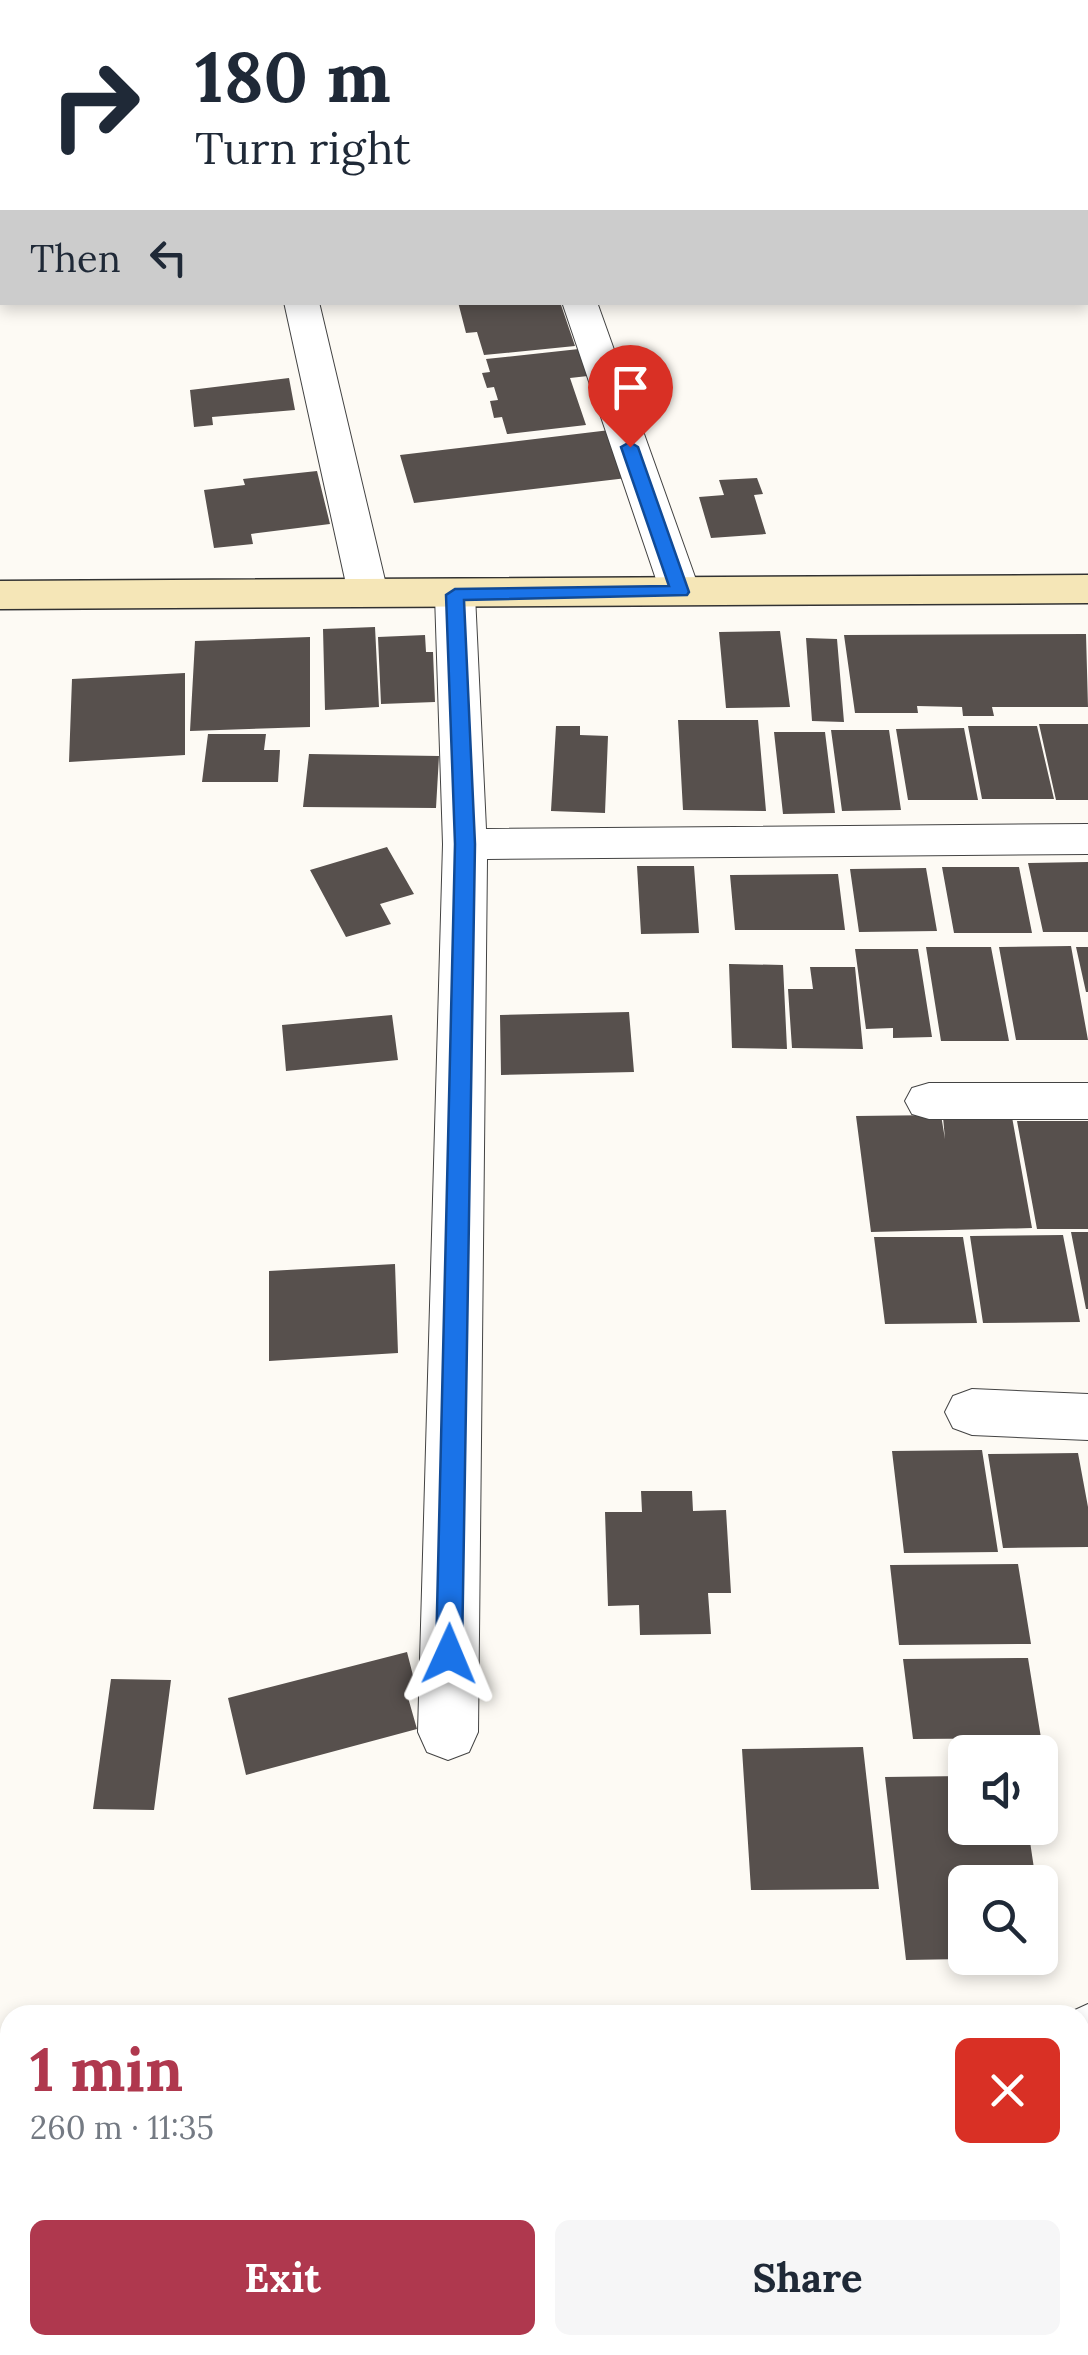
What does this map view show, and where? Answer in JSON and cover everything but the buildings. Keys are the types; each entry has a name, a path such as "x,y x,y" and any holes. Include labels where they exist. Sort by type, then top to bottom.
{"street":[{"path":"302,305 368,593"},
{"path":"580,305 680,592"},
{"path":"0,595 1088,590"},
{"path":"448,1732 465,844 455,595"},
{"path":"465,844 1088,839"},
{"path":"929,1101 1088,1101"},
{"path":"972,1412 1088,1416"}],"route":[{"path":"449,1654 465,844 455,595 680,592 630,447"}]}
